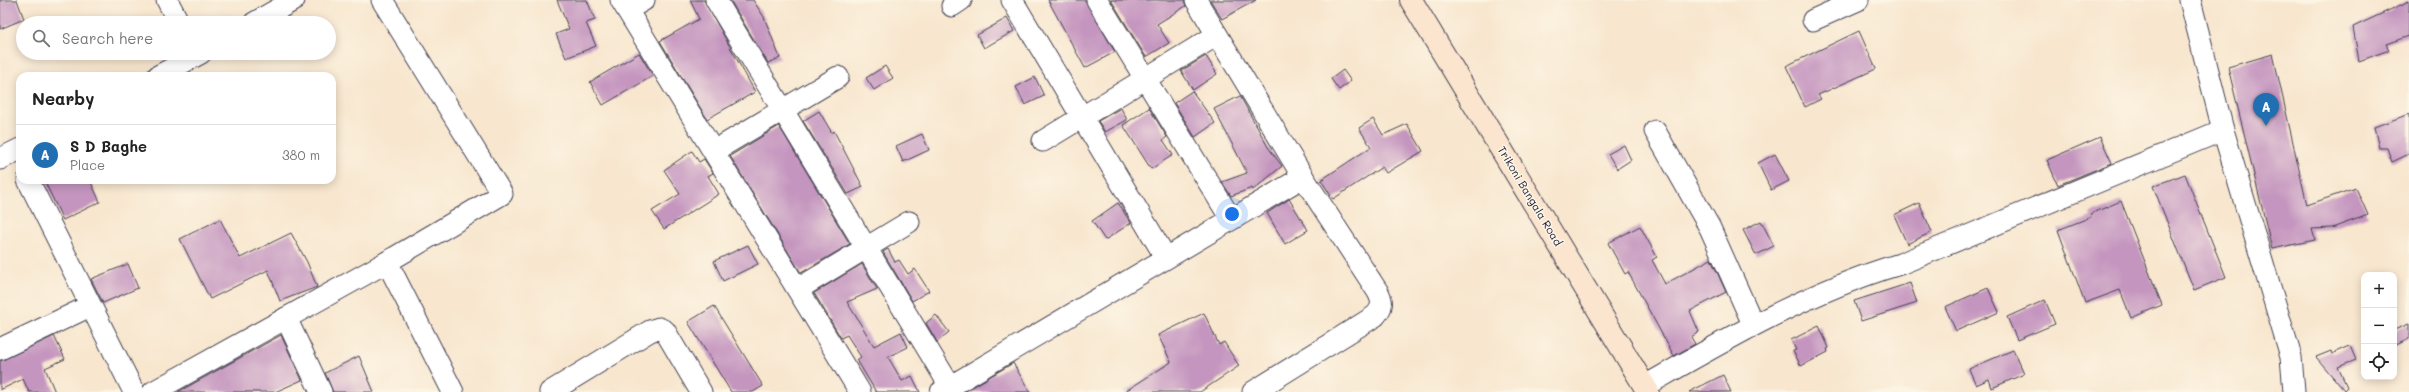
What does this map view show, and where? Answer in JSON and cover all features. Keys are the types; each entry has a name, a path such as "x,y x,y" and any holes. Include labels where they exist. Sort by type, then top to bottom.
{"street":[{"path":"167,0 175,16"},
{"path":"266,16 294,0"},
{"path":"153,392 388,262 502,194 382,0"},
{"path":"716,0 866,248 946,389 1303,177"},
{"path":"1012,0 1166,258"},
{"path":"1097,0 1231,219"},
{"path":"1196,0 1303,177 1378,292 1382,303 1381,309 1375,316 1253,392"},
{"name":"Trikoni Bangala Road","path":"1411,0 1646,389"},
{"path":"1813,20 1858,0"},
{"path":"2190,0 2223,130 2291,357 2294,392"},
{"path":"631,3 714,151 860,392"},
{"path":"1043,140 1217,35"},
{"path":"165,72 186,60"},
{"path":"714,151 838,77"},
{"path":"1655,130 1710,228 1753,324"},
{"path":"1646,389 1753,324 1854,278 1900,264 2223,130"},
{"path":"30,184 134,392"},
{"path":"798,289 909,222"},
{"path":"388,262 453,392"},
{"path":"0,349 90,306"},
{"path":"286,318 321,392"},
{"path":"550,392 650,331 659,328 665,330 701,392"}],"building":[{"path":"0,0 17,0 23,16 16,16 16,22 0,29"},
{"path":"557,0 587,0 595,20 586,23 596,46 566,58 556,34 569,29"},
{"path":"690,0 704,0 755,92 707,119 660,41 699,19"},
{"path":"730,0 753,0 764,17 780,58 768,63"},
{"path":"1048,0 1085,0 1115,52 1085,68"},
{"path":"1111,0 1184,0 1186,6 1157,24 1169,43 1146,57"},
{"path":"1210,0 1256,0 1222,19"},
{"path":"2409,1 2409,36 2386,44 2389,50 2359,61 2353,27"},
{"path":"1007,18 1014,31 984,48 977,35"},
{"path":"1859,31 1876,69 1818,95 1821,99 1805,107 1786,66"},
{"path":"639,53 653,76 603,105 590,82"},
{"path":"2273,54 2307,205 2356,188 2368,215 2332,228 2312,229 2315,240 2272,249 2228,67"},
{"path":"1206,56 1217,74 1193,90 1181,71"},
{"path":"885,66 893,78 874,90 866,78"},
{"path":"1343,70 1351,81 1339,90 1331,79"},
{"path":"1035,77 1044,96 1025,105 1016,87"},
{"path":"1192,91 1215,123 1195,137 1174,103"},
{"path":"1240,96 1268,147 1282,166 1253,190 1252,188 1231,196 1222,182 1247,173 1214,109"},
{"path":"1121,108 1127,120 1105,132 1098,121"},
{"path":"1149,108 1167,137 1163,140 1173,155 1151,169 1123,125"},
{"path":"819,111 832,133 834,131 863,187 848,194 803,121"},
{"path":"2409,114 2409,154 2392,162 2387,148 2379,148 2374,127"},
{"path":"1373,119 1383,135 1407,124 1423,151 1386,173 1382,167 1333,199 1321,180 1371,147 1359,128"},
{"path":"779,126 850,244 801,273 730,156"},
{"path":"922,134 929,150 903,162 896,146"},
{"path":"2100,137 2112,163 2058,185 2047,160"},
{"path":"1624,145 1631,160 1617,169 1608,154"},
{"path":"692,151 699,162 704,159 713,173 708,176 719,194 664,229 652,211 680,194 664,170"},
{"path":"1775,154 1789,181 1771,190 1758,163"},
{"path":"2185,174 2226,277 2194,290 2153,186"},
{"path":"46,184 92,184 100,202 63,220"},
{"path":"1289,199 1308,230 1285,244 1267,213"},
{"path":"2121,201 2162,305 2131,318 2120,290 2085,303 2058,230 2091,217 2090,214"},
{"path":"1118,203 1131,223 1105,240 1092,221"},
{"path":"1919,203 1932,232 1907,244 1894,215"},
{"path":"220,219 240,258 291,233 307,262 317,287 280,301 268,270 210,299 180,239"},
{"path":"1761,221 1774,246 1756,255 1743,230"},
{"path":"1640,226 1657,257 1652,260 1665,284 1711,259 1726,292 1690,311 1699,332 1691,337 1695,344 1674,356 1628,272 1625,274 1608,243"},
{"path":"748,245 758,264 723,281 714,261"},
{"path":"888,249 895,262 899,260 908,274 915,269 929,291 912,301 883,252"},
{"path":"128,264 138,288 103,303 91,279"},
{"path":"862,264 877,289 847,302 874,346 901,332 908,347 888,357 902,381 912,376 920,392 876,392 857,360 861,357 847,335 841,338 814,293"},
{"path":"1910,283 1917,303 1861,321 1854,301"},
{"path":"1988,288 1999,312 1956,331 1945,307"},
{"path":"2045,300 2055,324 2017,340 2007,317"},
{"path":"714,306 763,386 753,392 731,392 688,322"},
{"path":"1204,313 1219,345 1224,342 1239,366 1200,392 1124,392 1171,362 1158,335"},
{"path":"936,315 949,332 937,342 926,323"},
{"path":"2409,324 2409,339 2397,345 2397,344 2397,329"},
{"path":"1819,326 1829,348 1827,349 1828,352 1801,366 1793,351 1796,350 1791,340"},
{"path":"281,335 302,380 275,392 178,392"},
{"path":"54,336 65,359 45,368 55,392 29,392 23,379 0,390 0,361"},
{"path":"2350,346 2356,360 2338,367 2347,387 2344,390 2316,357 2331,351 2332,354"},
{"path":"2013,350 2024,374 1992,388 1989,379 1976,385 1969,369"},
{"path":"359,356 374,392 333,392 325,373"},
{"path":"1013,363 1030,392 964,392"},
{"path":"1723,375 1731,392 1689,392"}],"place":[{"name":"S D Baghe","path":"2266,126"}]}
